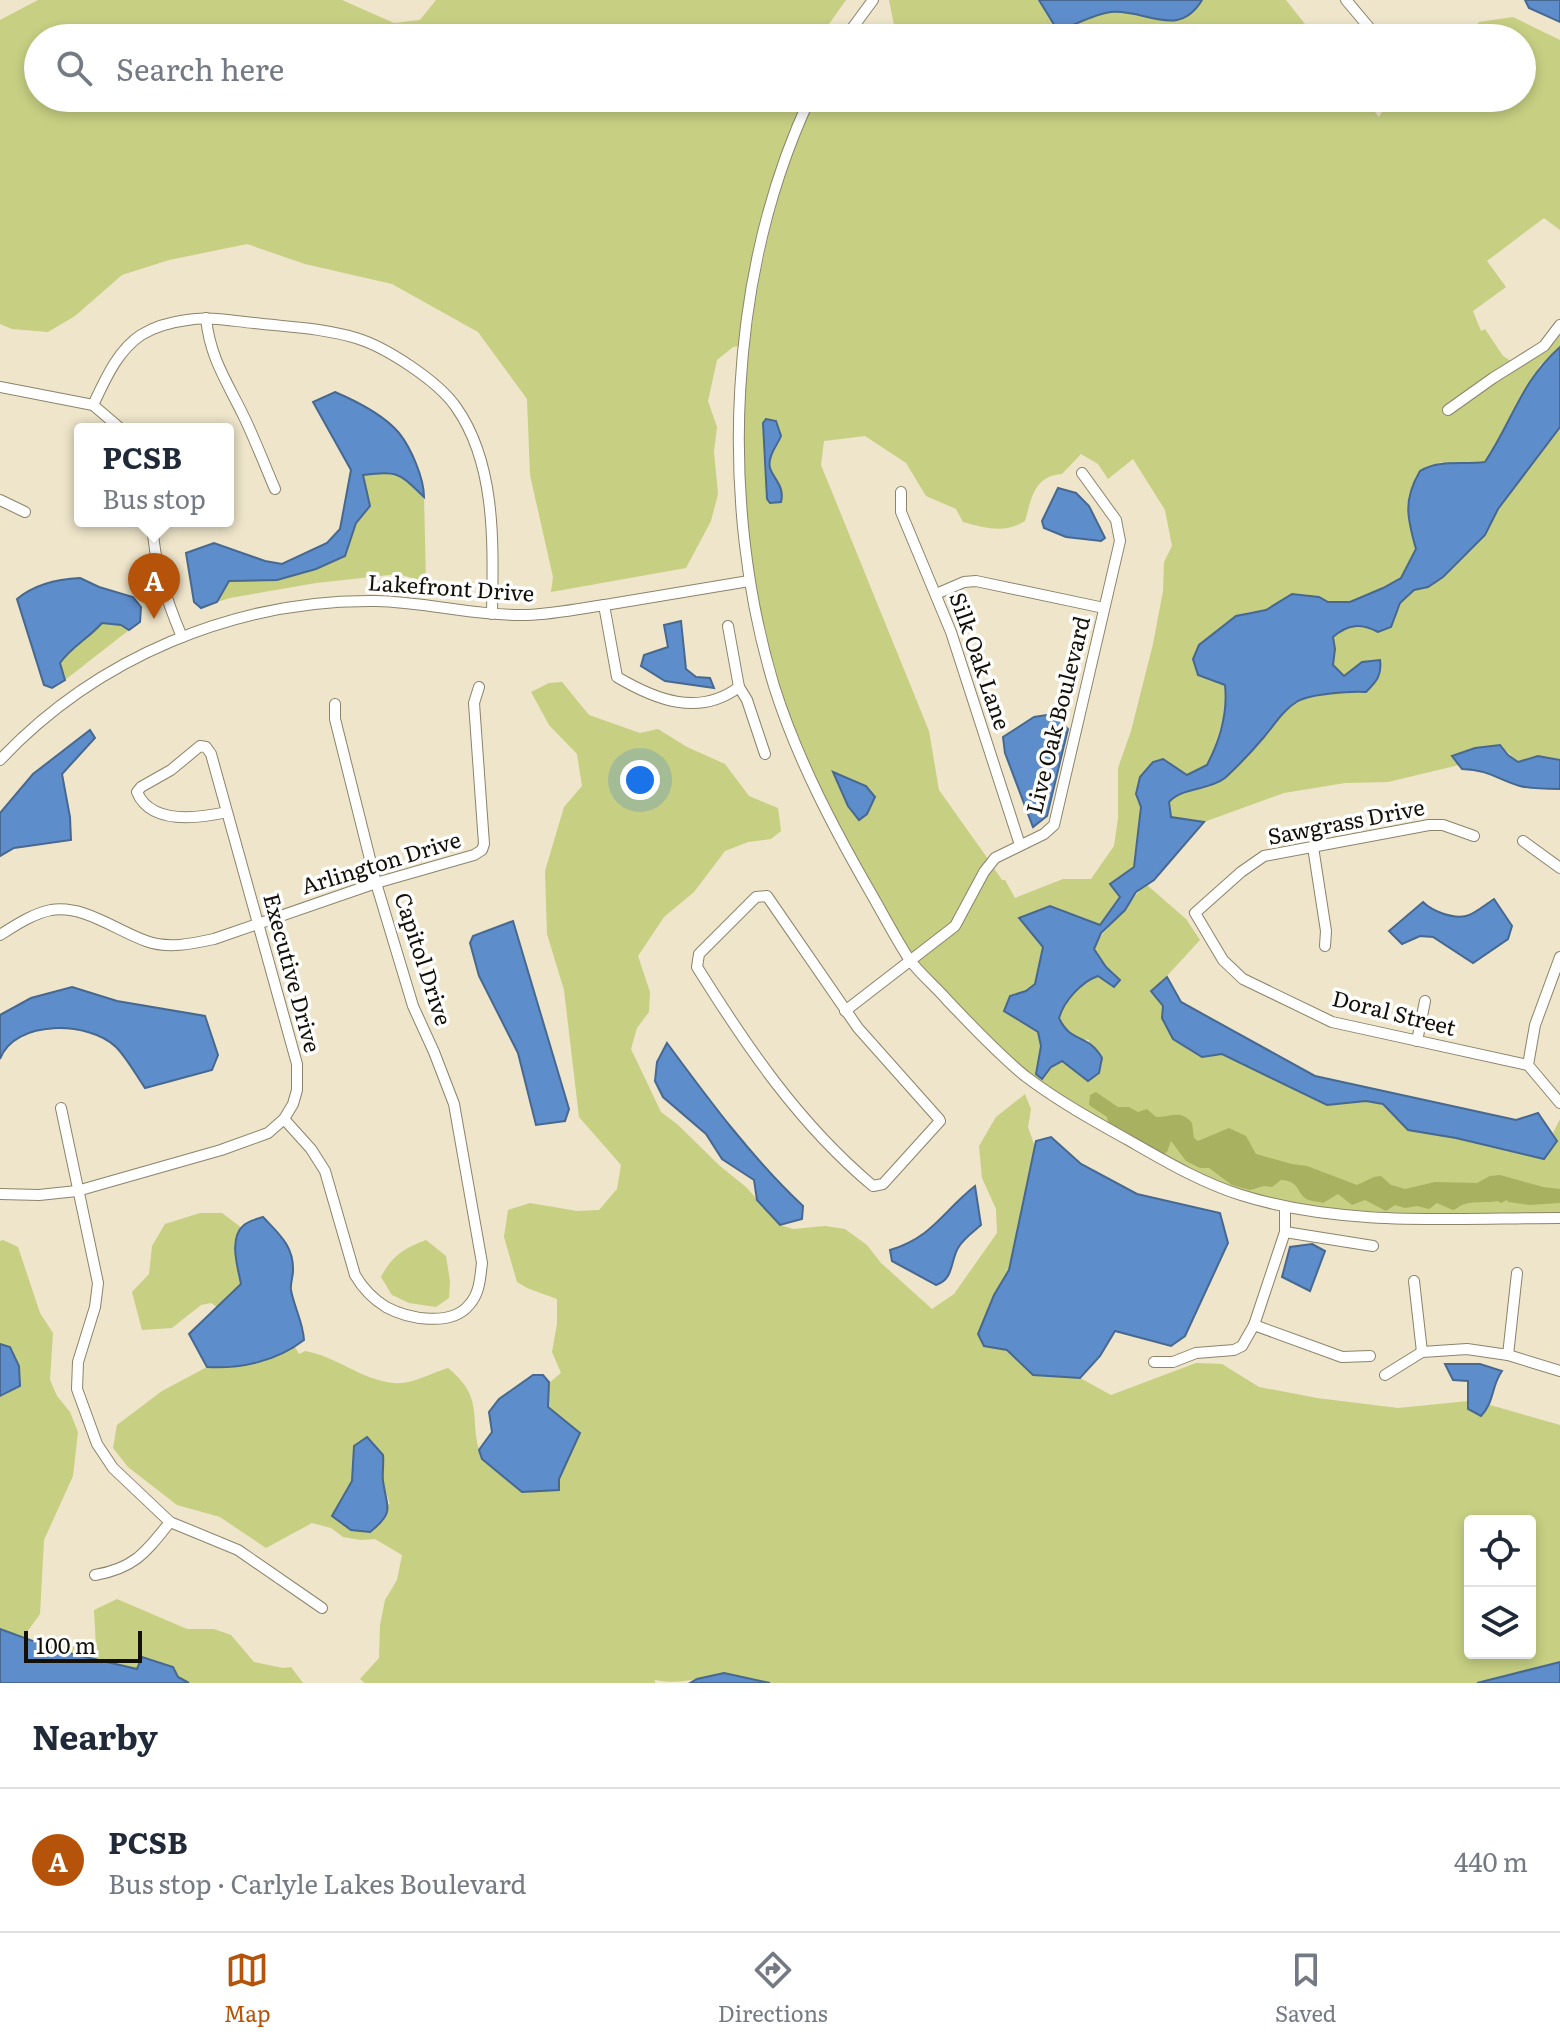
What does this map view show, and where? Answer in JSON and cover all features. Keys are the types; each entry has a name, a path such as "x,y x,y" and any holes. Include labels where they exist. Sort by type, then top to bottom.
{"street":[{"path":"855,24 873,0"},
{"path":"1346,0 1366,24"},
{"path":"804,112 772,200 747,322 742,365 740,442 749,581 774,684 791,736 848,853 911,961 986,1041 1026,1076 1073,1110 1164,1161 1237,1194 1285,1207 1383,1218 1560,1218"},
{"path":"93,405 109,370 129,346 141,335 167,324 206,318 312,329 358,338 387,352 438,388 455,405 470,432 486,483 493,553 492,614"},
{"path":"206,318 215,363 245,419 275,489"},
{"path":"1448,410 1552,340 1560,325"},
{"path":"0,387 93,405 114,423"},
{"name":"Live Oak Boulevard","path":"845,1011 955,926 995,858 1044,834 1054,825 1120,531 1116,520 1082,473"},
{"name":"Silk Oak Lane","path":"901,492 901,512 951,632 1020,845"},
{"path":"0,500 25,512"},
{"path":"152,527 161,586 182,637"},
{"name":"Lakefront Drive","path":"0,760 54,710 94,682 182,637 269,611 337,603 403,602 492,614 553,613 749,581"},
{"path":"936,594 964,582 976,581 1104,608"},
{"path":"604,605 617,677 635,688 677,703 699,705 728,695 739,687"},
{"path":"728,626 739,687 747,700 765,754"},
{"name":"Arlington Drive","path":"0,935 41,913 67,909 147,941 172,945 214,939 376,883 474,855 482,850 484,844 474,703 479,687"},
{"name":"Capitol Drive","path":"284,1119 311,1149 325,1171 360,1284 385,1306 406,1315 449,1318 468,1307 476,1293 482,1263 454,1104 413,1006 376,883 335,719 335,704"},
{"name":"Executive Drive","path":"227,812 184,818 155,810 139,798 137,792 171,770 194,749 206,747 211,754 297,1064 297,1090 284,1119"},
{"name":"Sawgrass Drive","path":"1195,913 1252,862 1264,856 1429,825 1443,825 1474,836"},
{"path":"1523,841 1560,868"},
{"path":"1313,847 1326,931 1325,946"},
{"path":"767,896 845,1011 940,1121 883,1184 873,1186 842,1160 779,1090 743,1042 697,967 699,954 756,897 767,896"},
{"name":"Doral Street","path":"1195,913 1223,960 1243,979 1332,1022 1528,1065"},
{"path":"1560,957 1535,1025 1528,1065 1560,1103"},
{"path":"1417,1041 1425,1001"},
{"path":"61,1108 98,1283 95,1307 78,1362 77,1389 97,1444 113,1468 170,1522 238,1550 322,1608"},
{"path":"0,1194 39,1195 77,1191 221,1150 268,1133 284,1119"},
{"path":"1154,1362 1173,1362 1209,1351 1234,1350 1242,1346 1254,1325 1285,1232 1285,1207"},
{"path":"1285,1232 1373,1246"},
{"path":"1508,1355 1517,1273"},
{"path":"1414,1281 1422,1352"},
{"path":"1254,1325 1342,1357 1370,1356"},
{"path":"1385,1375 1422,1352 1467,1349 1508,1355 1560,1371"},
{"path":"95,1575 118,1571 142,1556 170,1522"}],"green space":[{"path":"38,0 342,0 394,23 420,20 436,0 846,0 829,24 24,24 24,112 799,112 772,190 757,250 740,346 733,347 717,360 708,401 717,427 714,452 718,494 711,521 686,568 551,592 553,577 530,475 527,399 478,332 392,284 305,264 247,244 169,260 122,275 75,316 48,332 12,329 0,324 0,20"},
{"path":"889,0 1039,0 1054,24 894,24"},
{"path":"1202,0 1286,0 1305,24 1076,24 1112,12 1172,21 1193,12"},
{"path":"1513,17 1527,24 1478,24"},
{"path":"1536,28 1560,40 1560,230 1544,218 1487,261 1506,287 1473,311 1481,331 1485,329 1503,356 1511,361 1442,409 1448,415 1547,350 1560,335 1560,347 1540,365 1485,462 1456,465 1441,462 1420,471 1411,491 1408,509 1416,549 1401,578 1350,602 1328,602 1319,597 1292,594 1266,610 1248,612 1210,677 1225,684 1227,706 1207,765 1188,775 1162,759 1136,794 1141,807 1134,867 1110,883 1120,897 1100,925 1072,915 1019,918 1043,947 1035,984 1026,991 1010,996 1038,1032 1041,1046 1038,1060 1042,1078 1051,1067 1063,1061 1088,1081 1089,1040 1071,1034 1059,1018 1069,998 1093,977 1120,980 1106,968 1093,949 1104,932 1147,885 1186,919 1200,940 1166,977 1162,1019 1202,1057 1221,1054 1327,1105 1366,1101 1383,1104 1408,1130 1456,1138 1557,1141 1553,1133 1560,1119 1560,1214 1445,1214 1330,1208 1288,1203 1218,1182 1116,1131 1029,1073 999,1048 917,962 958,929 993,867 1015,898 1063,879 1091,879 1114,846 1118,818 1118,768 1131,731 1153,644 1163,591 1164,562 1172,546 1165,510 1133,459 1108,479 1098,464 1081,454 1062,474 1040,483 1032,496 1025,521 995,529 963,522 956,509 926,496 906,463 865,436 824,441 821,465 929,731 939,790 988,859 952,923 912,955 835,820 795,736 770,662 753,582 745,499 744,415 751,331 765,249 787,171 810,112 1375,112 1379,117 1382,112 1536,112","holes":["765,419 780,441 770,459 767,499"]},
{"path":"1560,427 1560,760 1538,756 1518,762 1500,745 1452,756 1459,765 1388,782 1345,783 1284,793 1204,822 1171,817 1169,802 1175,794 1209,787 1262,739 1279,716 1301,700 1339,692 1366,692 1377,681 1381,671 1362,662 1344,676 1333,665 1333,637 1343,628 1399,609 1400,603 1414,590 1428,587 1485,535 1498,509"},
{"path":"392,472 404,477 424,497 426,582 398,574 316,583 217,602 229,581 345,556 356,523 370,506 363,475"},
{"path":"102,623 121,625 129,630 65,680 59,663"},
{"path":"562,682 589,715 640,733 658,729 687,747 725,764 749,796 778,808 781,831 771,839 748,842 725,851 694,892 664,917 638,956 650,992 649,1012 637,1028 631,1049 661,1112 746,1187 780,1225 793,1229 825,1226 845,1229 867,1245 881,1263 932,1309 954,1294 997,1233 996,1209 982,1178 979,1146 996,1117 1025,1094 1031,1109 1028,1127 1035,1147 1009,1270 994,1295 1007,1350 1034,1375 1080,1378 1111,1395 1196,1363 1222,1364 1259,1387 1317,1398 1398,1408 1468,1401 1468,1409 1490,1405 1560,1425 1560,1662 1477,1683 704,1683 696,1679 676,1682 655,1680 655,1683 365,1683 360,1679 379,1658 380,1625 385,1600 397,1580 402,1555 375,1539 343,1537 331,1528 312,1523 266,1548 220,1517 177,1505 128,1467 113,1448 117,1425 162,1391 207,1367 250,1365 295,1347 299,1354 305,1351 316,1354 394,1383 415,1380 448,1368 460,1379 472,1400 482,1459 558,1490 559,1479 579,1433 548,1407 549,1383 561,1373 552,1352 557,1299 517,1282 504,1237 508,1210 530,1203 577,1211 599,1210 617,1189 621,1165 579,1117 564,990 547,934 545,871 564,807 582,786 577,754 549,725 531,692 549,683","holes":["367,1437 384,1466 383,1481 390,1504 333,1516 352,1481 354,1446"]},
{"path":"1096,1092 1118,1107 1129,1107 1138,1112 1147,1109 1156,1117 1184,1116 1192,1123 1194,1138 1198,1141 1229,1128 1246,1136 1256,1154 1307,1166 1357,1185 1381,1176 1391,1185 1405,1189 1435,1182 1477,1183 1500,1175 1560,1189 1560,1203 1529,1205 1507,1200 1501,1203 1469,1203 1453,1210 1437,1203 1429,1209 1395,1205 1386,1211 1365,1200 1352,1205 1338,1194 1323,1203 1311,1201 1288,1181 1281,1180 1272,1187 1250,1190 1232,1185 1209,1168 1200,1168 1186,1161 1171,1141 1167,1152 1160,1156 1133,1136 1109,1125 1107,1117 1089,1105 1090,1095"},
{"path":"200,1213 222,1213 242,1228 235,1248 241,1284 217,1307 211,1303 201,1305 172,1328 142,1330 132,1292 149,1274 152,1246 165,1224"},
{"path":"426,1240 446,1256 450,1281 449,1298 436,1307 409,1303 392,1295 381,1277 399,1254"},
{"path":"0,1241 18,1247 40,1313 53,1333 50,1380 57,1396 70,1412 78,1432 73,1476 44,1540 40,1614 22,1639 96,1647 94,1610 117,1599 187,1629 214,1629 231,1635 254,1662 291,1667 303,1683 189,1683 178,1677 136,1683 0,1683 0,1396 7,1394 10,1347 0,1344"}],"water":[{"path":"1039,0 1202,0 1193,12 1172,21 1111,12 1074,24 1054,24"},
{"path":"1525,0 1560,0 1560,22 1529,8"},
{"path":"1560,347 1560,427 1498,509 1485,535 1443,577 1428,587 1414,590 1400,603 1391,627 1378,632 1355,626 1333,637 1333,665 1344,676 1362,662 1380,660 1379,674 1373,684 1366,692 1312,696 1298,701 1225,778 1174,797 1169,802 1171,817 1204,822 1154,880 1136,892 1125,910 1101,933 1094,949 1120,980 1114,987 1098,976 1085,983 1065,1005 1059,1018 1069,1032 1097,1050 1102,1058 1099,1073 1088,1081 1062,1061 1051,1067 1042,1079 1036,1074 1041,1046 1038,1032 1004,1011 1010,996 1026,991 1035,984 1043,947 1019,918 1050,906 1100,925 1120,897 1110,884 1134,867 1141,807 1136,794 1140,777 1153,762 1163,759 1187,775 1207,765 1216,746 1224,716 1225,685 1198,675 1193,659 1199,645 1236,616 1266,610 1292,594 1319,597 1328,602 1350,602 1401,578 1416,549 1408,509 1411,491 1420,471 1443,464 1485,462 1535,374"},
{"path":"335,392 378,414 399,433 416,464 424,497 397,475 363,475 370,506 356,523 345,556 316,569 277,580 229,581 217,602 201,608 194,602 186,553 214,543 282,564 327,543 340,529 351,470 313,402"},
{"path":"766,419 776,421 781,436 770,465 781,489 781,502 770,503 767,499 763,423"},
{"path":"1058,488 1076,493 1089,506 1105,538 1101,541 1066,537 1044,528 1042,521"},
{"path":"80,578 133,597 141,607 140,622 129,630 121,625 102,623 60,663 65,680 52,688 44,685 17,599 47,583"},
{"path":"681,621 686,669 696,677 710,678 714,688 665,681 641,666 644,655 668,647 664,625"},
{"path":"1053,714 1068,729 1047,816 1033,827 1005,753 1003,737 1034,717"},
{"path":"90,730 95,738 62,774 71,840 14,848 0,856 0,813 33,774"},
{"path":"1500,745 1518,762 1538,756 1560,760 1560,789 1525,787 1486,773 1462,769 1452,756 1475,748"},
{"path":"833,772 866,786 875,797 867,814 859,820 848,806"},
{"path":"1494,899 1512,926 1508,939 1473,963 1433,937 1420,936 1402,944 1389,931 1423,902 1443,914 1461,917"},
{"path":"513,921 569,1109 565,1121 536,1125 518,1053 479,976 470,943 473,936"},
{"path":"1167,977 1181,1002 1315,1076 1516,1120 1538,1113 1557,1141 1544,1159 1408,1130 1383,1104 1366,1101 1327,1105 1222,1054 1202,1057 1173,1039 1162,1018 1163,1006 1151,991"},
{"path":"72,987 117,1001 205,1016 218,1055 212,1070 145,1088 128,1061 104,1038 89,1032 54,1028 21,1037 8,1046 0,1059 0,1015 31,998"},
{"path":"667,1043 748,1148 803,1206 802,1219 780,1225 757,1200 754,1180 722,1159 706,1134 663,1097 655,1081 657,1062"},
{"path":"1051,1137 1081,1164 1137,1194 1220,1213 1228,1243 1185,1336 1171,1346 1115,1331 1100,1356 1080,1378 1033,1375 1007,1350 984,1346 978,1334 994,1295 1009,1270 1036,1141"},
{"path":"975,1186 981,1225 960,1245 946,1279 936,1285 892,1261 890,1250 905,1245 927,1231"},
{"path":"263,1217 291,1254 291,1290 304,1340 258,1362 233,1367 207,1367 189,1334 241,1284 235,1253 236,1237 246,1224"},
{"path":"1312,1244 1325,1251 1310,1291 1282,1277 1290,1247"},
{"path":"0,1344 10,1347 19,1366 20,1386 0,1396"},
{"path":"1445,1364 1480,1364 1502,1371 1489,1405 1481,1416 1468,1409 1468,1381 1453,1380"},
{"path":"533,1375 543,1375 549,1382 548,1407 580,1433 559,1479 559,1490 522,1492 482,1459 479,1450 492,1432 489,1412 499,1399"},
{"path":"367,1437 383,1455 387,1504 383,1520 370,1532 351,1530 332,1516 352,1481 354,1446"},
{"path":"0,1629 60,1651 137,1669 142,1657 173,1667 178,1677 189,1683 0,1683"},
{"path":"1560,1662 1560,1683 1477,1683"},
{"path":"724,1673 770,1683 690,1683"}],"place":[{"name":"PCSB","path":"154,619"}]}
